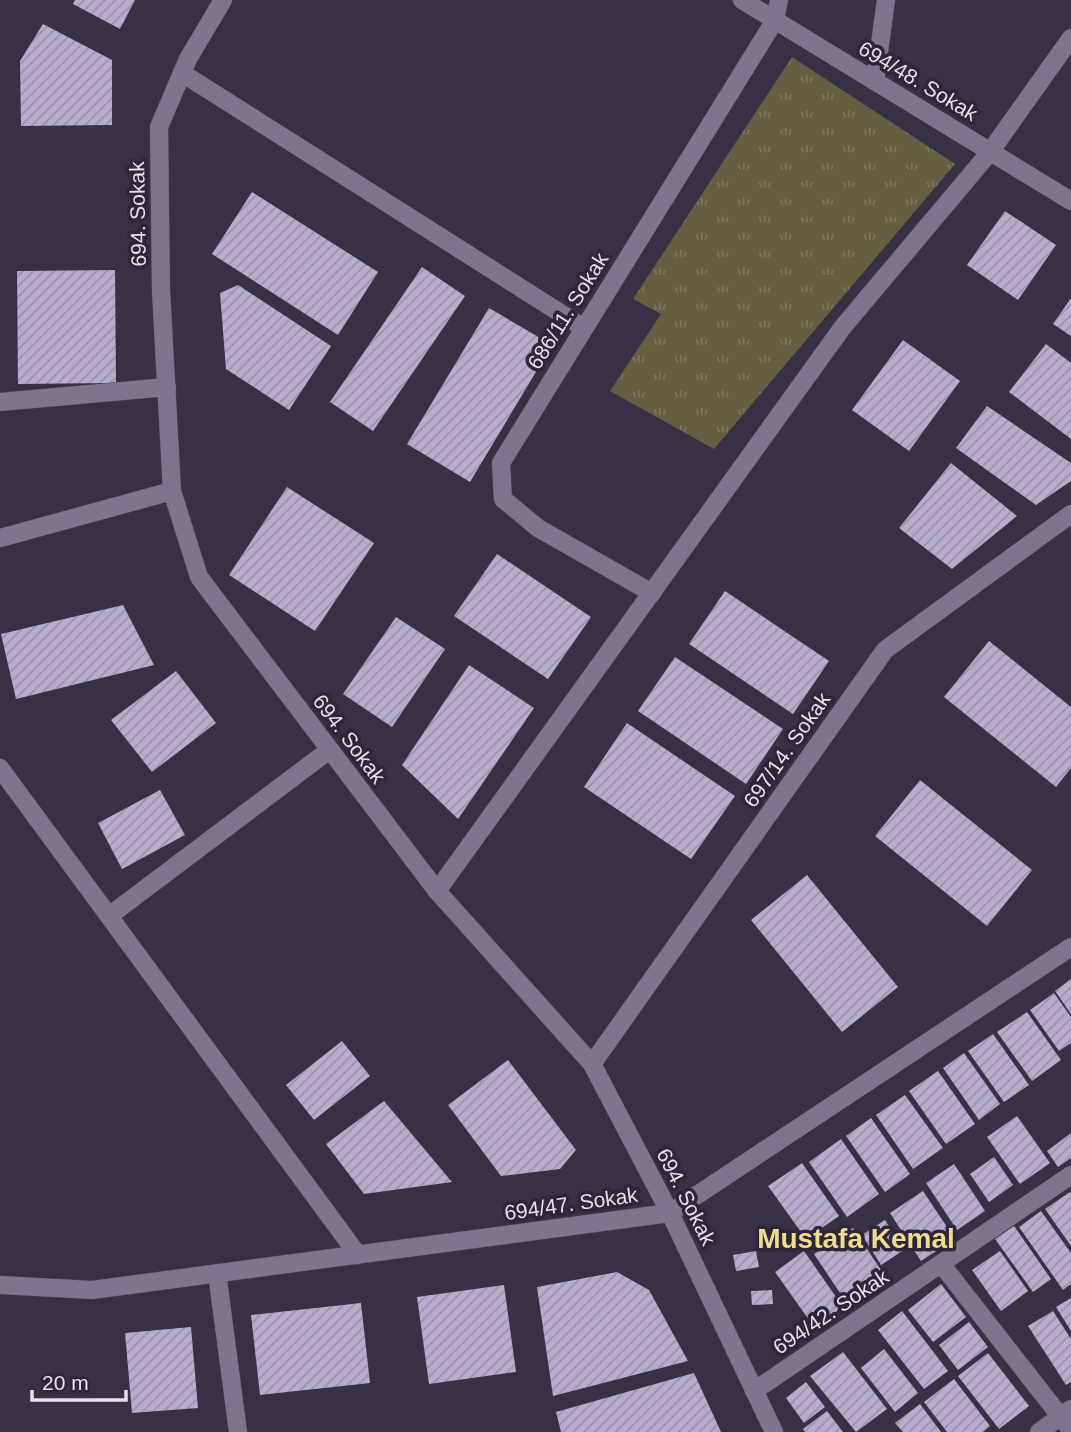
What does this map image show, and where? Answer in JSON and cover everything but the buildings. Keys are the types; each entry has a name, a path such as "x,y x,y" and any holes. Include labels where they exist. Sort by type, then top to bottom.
{"street":[{"name":"694. Sokak","path":"223,0 182,73 159,127 161,291 172,491 199,577 328,751 437,891 592,1065 670,1213 774,1432"},
{"name":"694/48. Sokak","path":"742,0 1071,201"},
{"name":"686/11. Sokak","path":"652,593 538,528 503,499 501,463 775,20 779,0"},
{"path":"875,81 886,0"},
{"path":"437,891 842,328 990,152 1071,38"},
{"path":"182,73 584,328"},
{"path":"0,402 167,387"},
{"path":"0,538 172,491"},
{"name":"697/14. Sokak","path":"592,1065 886,650 1071,514"},
{"path":"109,916 328,751"},
{"path":"0,768 358,1255"},
{"name":"694/47. Sokak","path":"0,1285 92,1290 670,1213 1071,947"},
{"name":"694/42. Sokak","path":"754,1391 1071,1175"},
{"path":"942,1265 1068,1418 1039,1432"},
{"path":"217,1273 238,1432"}],"green space":[{"path":"792,57 955,164 714,449 610,391 661,314 633,299"}],"district":[{"name":"Mustafa Kemal","path":"856,1238"}]}
